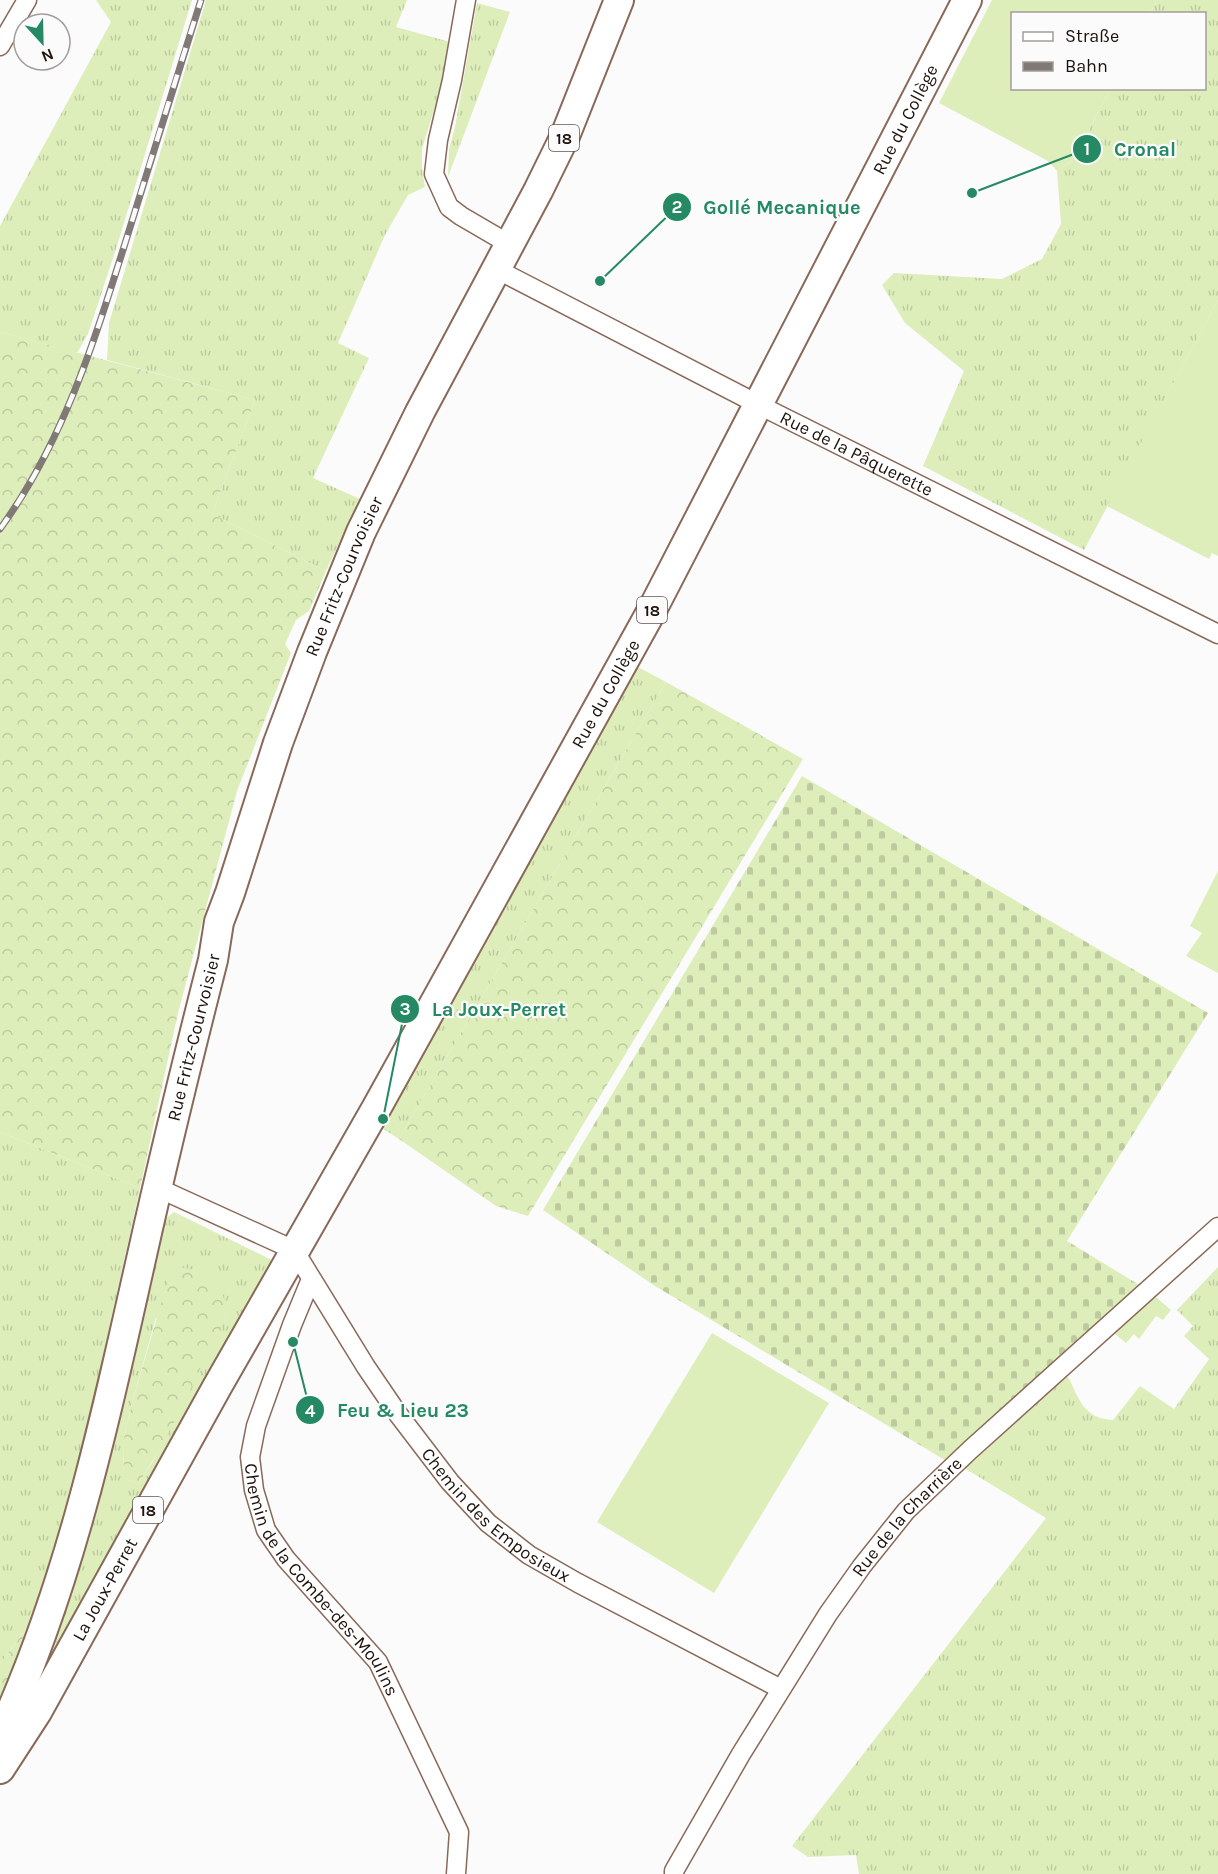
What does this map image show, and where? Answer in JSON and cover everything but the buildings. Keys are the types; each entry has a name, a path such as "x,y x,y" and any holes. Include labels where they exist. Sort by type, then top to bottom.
{"main road":[{"name":"Rue Fritz-Courvoisier","path":"158,1188 213,960 219,922 278,743 312,652 361,532 420,412 565,136 619,0"},
{"name":"Rue du Collège","path":"294,1250 651,612 967,0"},
{"name":"La Joux-Perret","path":"0,1736 39,1644 63,1574 93,1466 158,1188"},
{"name":"La Joux-Perret","path":"0,1769 37,1712 294,1250"}],"street":[{"path":"0,46 27,0"},
{"name":"Rue de la Pâquerette","path":"466,0 452,80 438,140 434,174 449,207 503,257 758,404 1218,634"},
{"path":"158,1188 294,1250"},
{"name":"Rue de la Charrière","path":"674,1874 741,1754 828,1614 862,1566 906,1511 1031,1394 1218,1227"},
{"name":"Chemin des Emposieux","path":"294,1250 366,1367 421,1446 488,1523 529,1555 578,1583 781,1689"},
{"name":"Chemin de la Combe-des-Moulins","path":"311,1279 292,1325 254,1433 250,1457 254,1490 266,1530 286,1559 378,1662 459,1832 456,1874"}],"green space":[{"path":"96,0 192,0 116,249 88,334 77,353 0,332 0,226 111,22"},
{"path":"206,0 407,0 396,27 450,42 444,77 422,149 425,187 408,195 385,235 338,343 369,358 313,478 360,499 326,571 212,514 255,400 107,360 109,323"},
{"path":"992,0 1157,0 1151,12 1011,12 1011,90 1109,90 1074,159 1057,171 1048,161 939,103"},
{"path":"1157,0 1218,0 1218,300 1084,550 923,466 964,371 905,323 882,285 894,273 1002,279 1042,259 1061,224 1057,171 1074,159 1109,90 1206,90 1206,12 1151,12"},
{"path":"477,3 510,12 448,177 449,149"},
{"path":"1218,300 1218,556 1212,553 1209,559 1107,506"},
{"path":"0,332 255,400 212,514 326,571 309,611 296,620 285,644 291,653 237,791 178,1013 140,1188 0,1132"},
{"path":"638,667 666,682 399,1139 382,1128"},
{"path":"666,682 803,759 528,1216 496,1206 399,1139"},
{"path":"802,776 1208,1013 1067,1241 1141,1286 948,1462 655,1286 543,1210"},
{"path":"1218,871 1218,973 1186,956 1202,933 1190,926"},
{"path":"0,1132 140,1188 82,1452 33,1619 0,1664"},
{"path":"174,1212 278,1263 26,1707 71,1595 96,1506 165,1219","holes":["227,1311 153,1461 138,1484 124,1478 123,1442 156,1318"]},
{"path":"175,1267 193,1270 215,1282 224,1298 227,1311 175,1421 138,1484 124,1478 123,1442 133,1399 169,1277"},
{"path":"1218,1267 1218,1874 859,1874 856,1855 808,1857 792,1846 1046,1518 961,1466 1059,1375 1068,1377 1089,1412 1103,1419 1113,1420 1140,1386 1174,1409 1209,1359 1184,1336 1193,1326 1177,1310"},
{"path":"1150,1292 1171,1310 1163,1320 1156,1316 1139,1339 1134,1334 1126,1343 1109,1329"},
{"path":"712,1333 829,1403 714,1593 597,1522"},
{"path":"33,1619 0,1706 0,1664"}],"railway":[{"path":"0,529 43,460 76,387 116,273 201,0"}],"place":[{"name":"Cronal","path":"972,193"},
{"name":"Gollé Mecanique","path":"600,281"},
{"name":"La Joux-Perret","path":"383,1119"},
{"name":"Feu & Lieu 23","path":"293,1342"}]}
